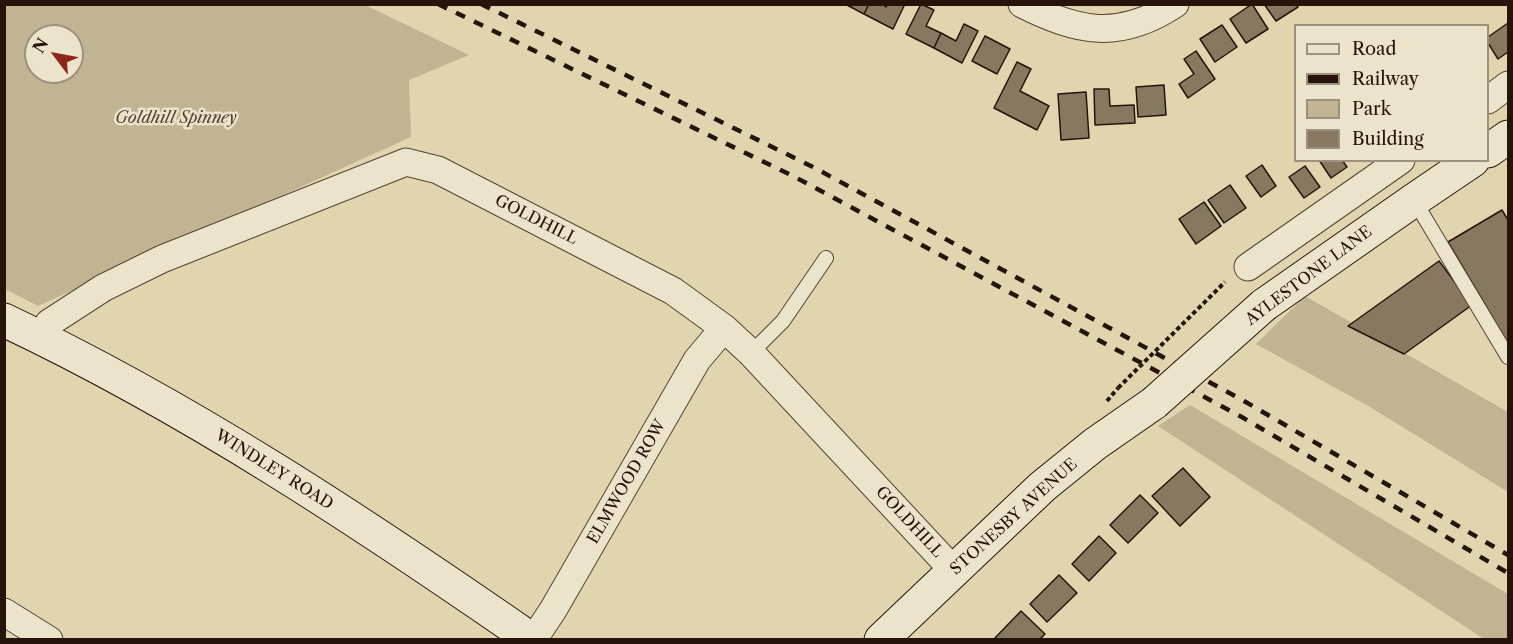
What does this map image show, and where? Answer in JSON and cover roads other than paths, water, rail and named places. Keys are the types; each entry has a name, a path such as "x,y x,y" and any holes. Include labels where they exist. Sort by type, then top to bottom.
{"main road":[{"path":"1489,150 1509,137"},
{"name":"AYLESTONE LANE","path":"1154,403 1264,305 1470,162"},
{"name":"WINDLEY ROAD","path":"4,320 40,337 237,445 532,639"},
{"name":"STONESBY AVENUE","path":"894,635 954,571 1042,487 1095,444 1154,403"}],"street":[{"path":"1022,4 1049,18 1088,29 1117,29 1144,21 1174,4"},
{"path":"1489,99 1509,85"},
{"name":"GOLDHILL","path":"40,337 49,323 103,288 162,259 406,162 438,170 673,291 724,328 751,353 954,571"},
{"path":"1248,267 1398,162"},
{"name":"ELMWOOD ROW","path":"532,639 552,610 698,360 724,328"},
{"path":"4,612 49,639"}],"lane":[{"path":"1414,200 1509,357"},
{"path":"751,353 783,321 826,258"}],"railway":[{"path":"438,4 793,176 1240,416 1508,573"},
{"path":"481,4 813,167 1244,401 1508,555"}],"park label":[{"name":"Goldhill Spinney","path":"176,118"}]}
